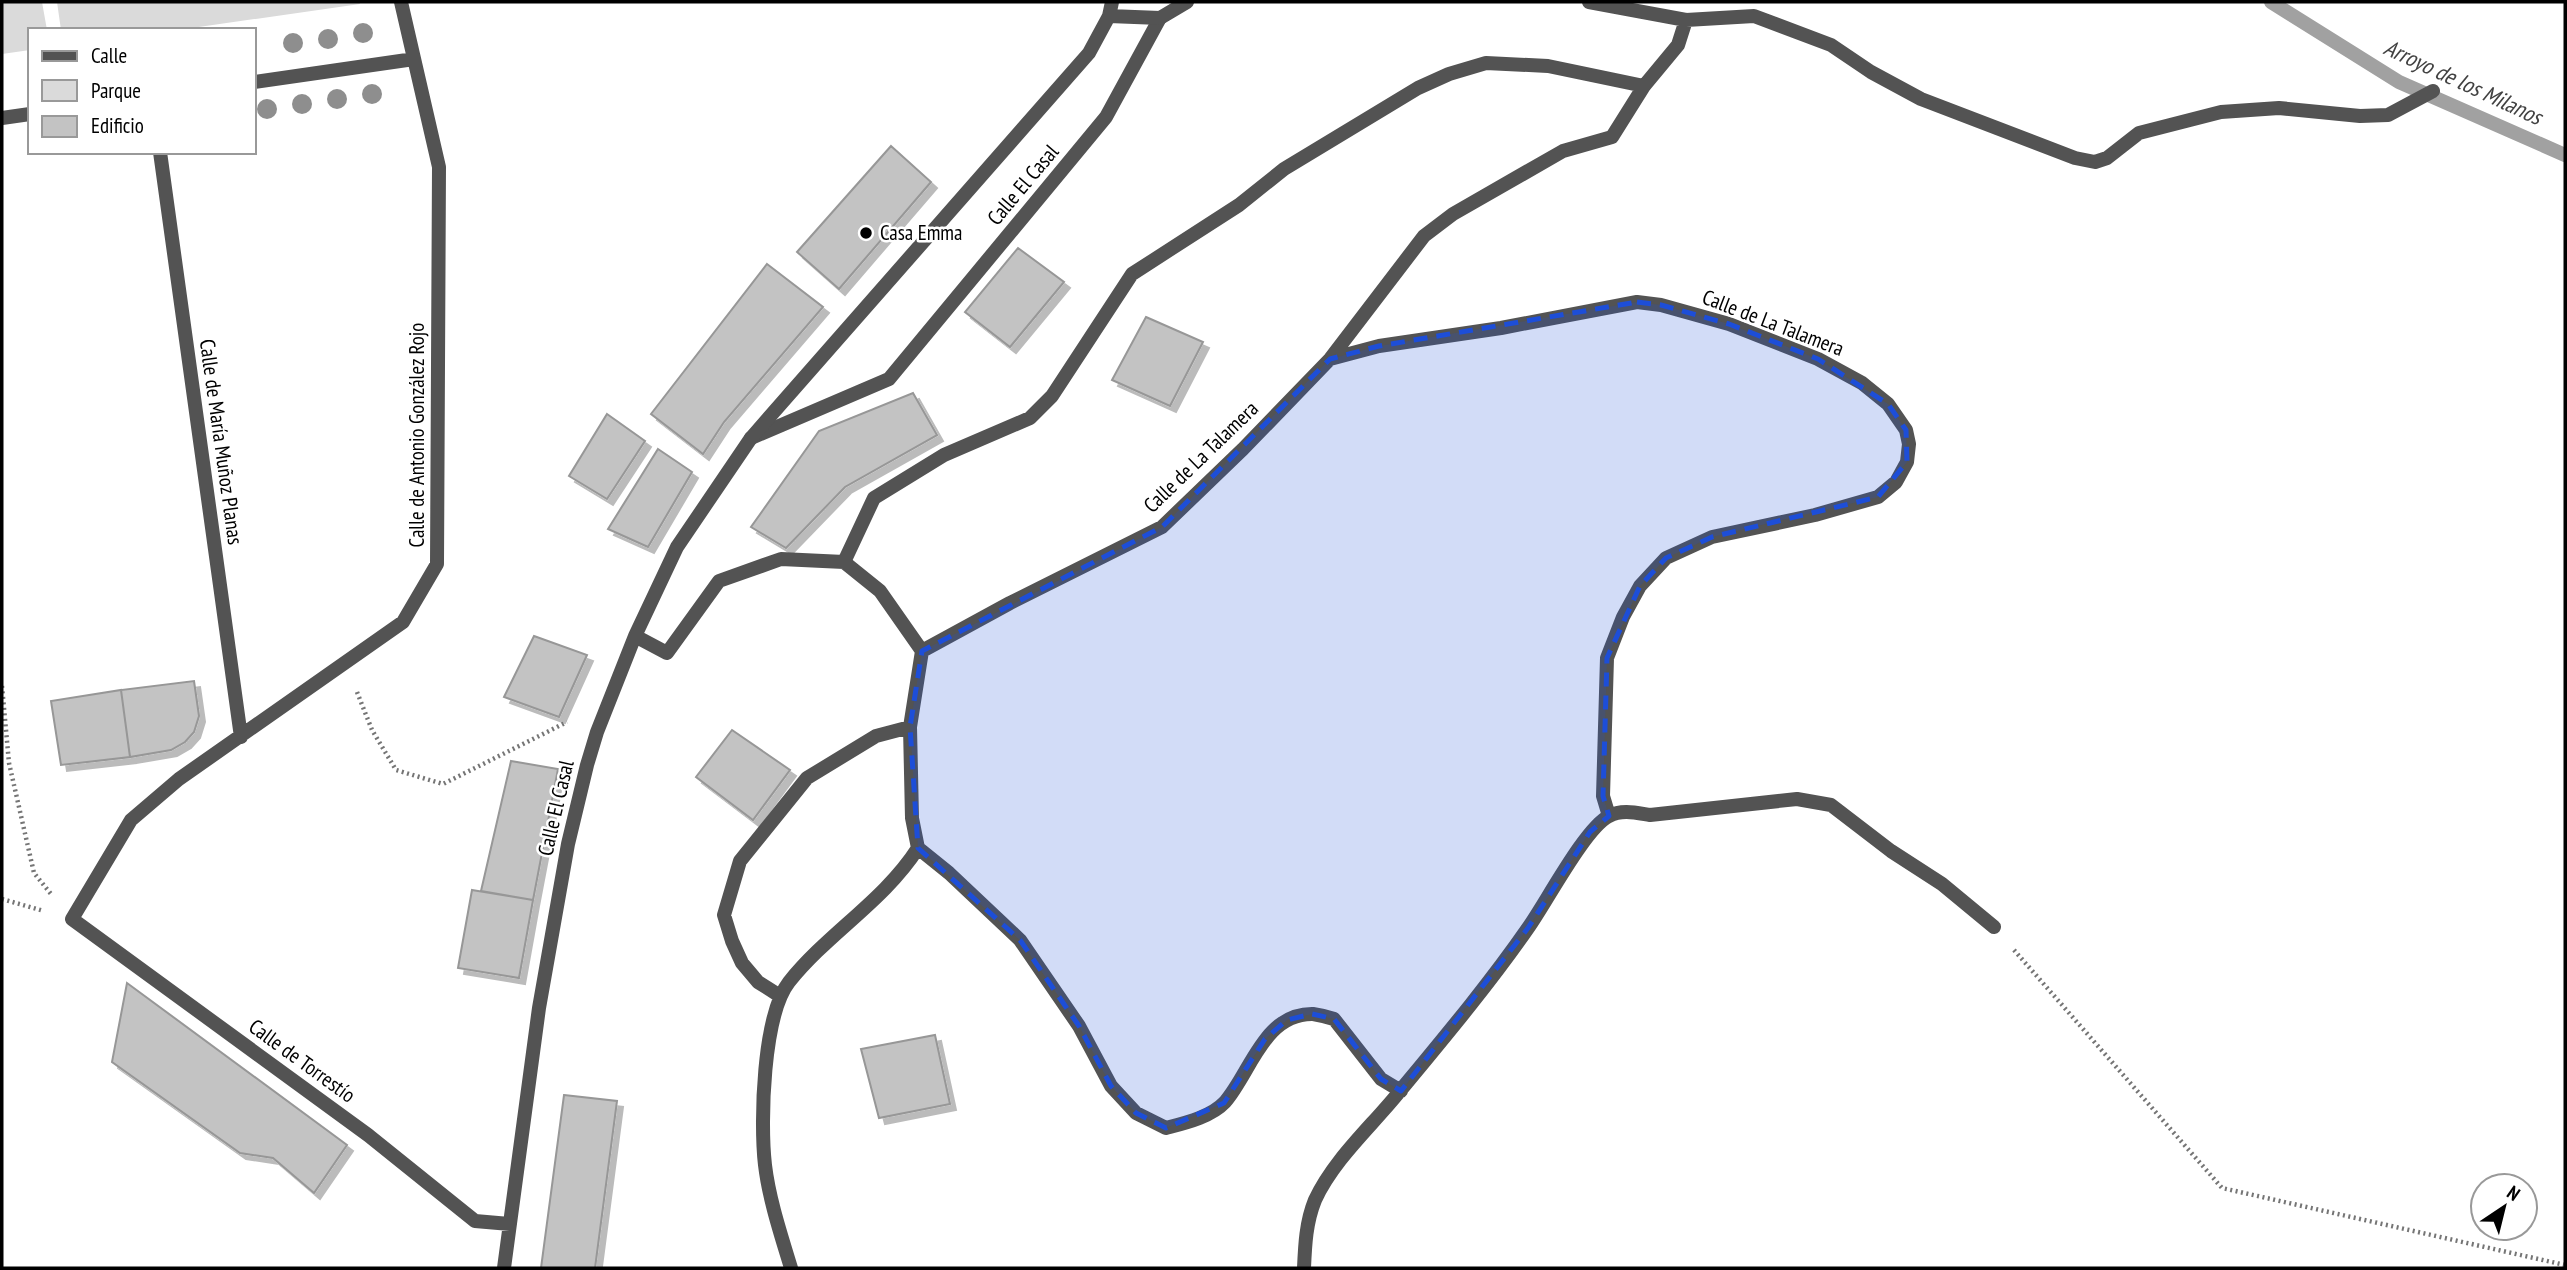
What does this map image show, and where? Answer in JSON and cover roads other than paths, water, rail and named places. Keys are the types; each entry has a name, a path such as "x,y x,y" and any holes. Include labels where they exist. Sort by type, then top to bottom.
{"street":[{"name":"Calle de Antonio González Rojo","path":"72,919 131,820 179,779 402,622 437,564 439,167 401,2"},
{"path":"1110,9 1160,18 1187,2"},
{"path":"1589,2 1686,20 1754,16 1831,45 1921,99 2074,158 2095,162 2107,158 2139,133 2221,112 2279,108 2360,116 2388,115 2433,91"},
{"name":"Calle El Casal","path":"504,1268 539,1008 568,844 597,732 635,636 677,547 751,438 1089,53 1110,9"},
{"name":"Calle El Casal","path":"751,438 889,379 1107,117 1160,18"},
{"path":"1330,359 1424,236 1453,214 1563,151 1612,137 1644,86 1678,45 1686,20"},
{"path":"256,82 414,59"},
{"path":"844,562 874,498 944,455 1030,418 1052,396 1132,274 1239,205 1284,169 1418,88 1449,74 1486,63 1548,66 1644,86"},
{"path":"2,118 28,114"},
{"name":"Calle de María Muñoz Planas","path":"160,154 241,737"},
{"name":"Calle de La Talamera","path":"922,652 1010,603 1162,527 1243,449 1330,359 1379,346 1501,328 1637,302 1661,305 1730,324 1818,359 1862,383 1888,404 1906,430 1909,444 1907,462 1896,482 1878,497 1815,515 1712,537 1666,558 1640,586 1623,617 1606,658 1603,796 1609,816"},
{"path":"635,636 667,653 719,581 781,559 844,562 880,591 922,652 910,727 912,818 918,848 949,873 1020,940 1079,1026 1111,1086 1136,1113 1166,1128 1194,1120 1224,1103 1265,1039 1287,1020 1312,1014 1334,1019 1381,1079 1401,1091"},
{"path":"780,996 758,982 742,963 724,915 740,861 807,778 876,736 910,727"},
{"path":"1304,1268 1306,1232 1315,1201 1335,1167 1401,1091 1528,928 1590,832 1609,816 1629,811 1650,816 1797,799 1830,805 1891,851 1942,884 1994,927"},
{"path":"791,1268 765,1165 765,1086 771,1021 780,996 788,984 816,952 866,909 903,872 918,848"},
{"name":"Calle de Torrestío","path":"72,919 368,1135 475,1221 510,1224"}],"waterway":[{"name":"Arroyo de los Milanos","path":"2271,2 2399,82 2565,155"}],"place":[{"name":"Casa Emma","path":"866,233"}]}
